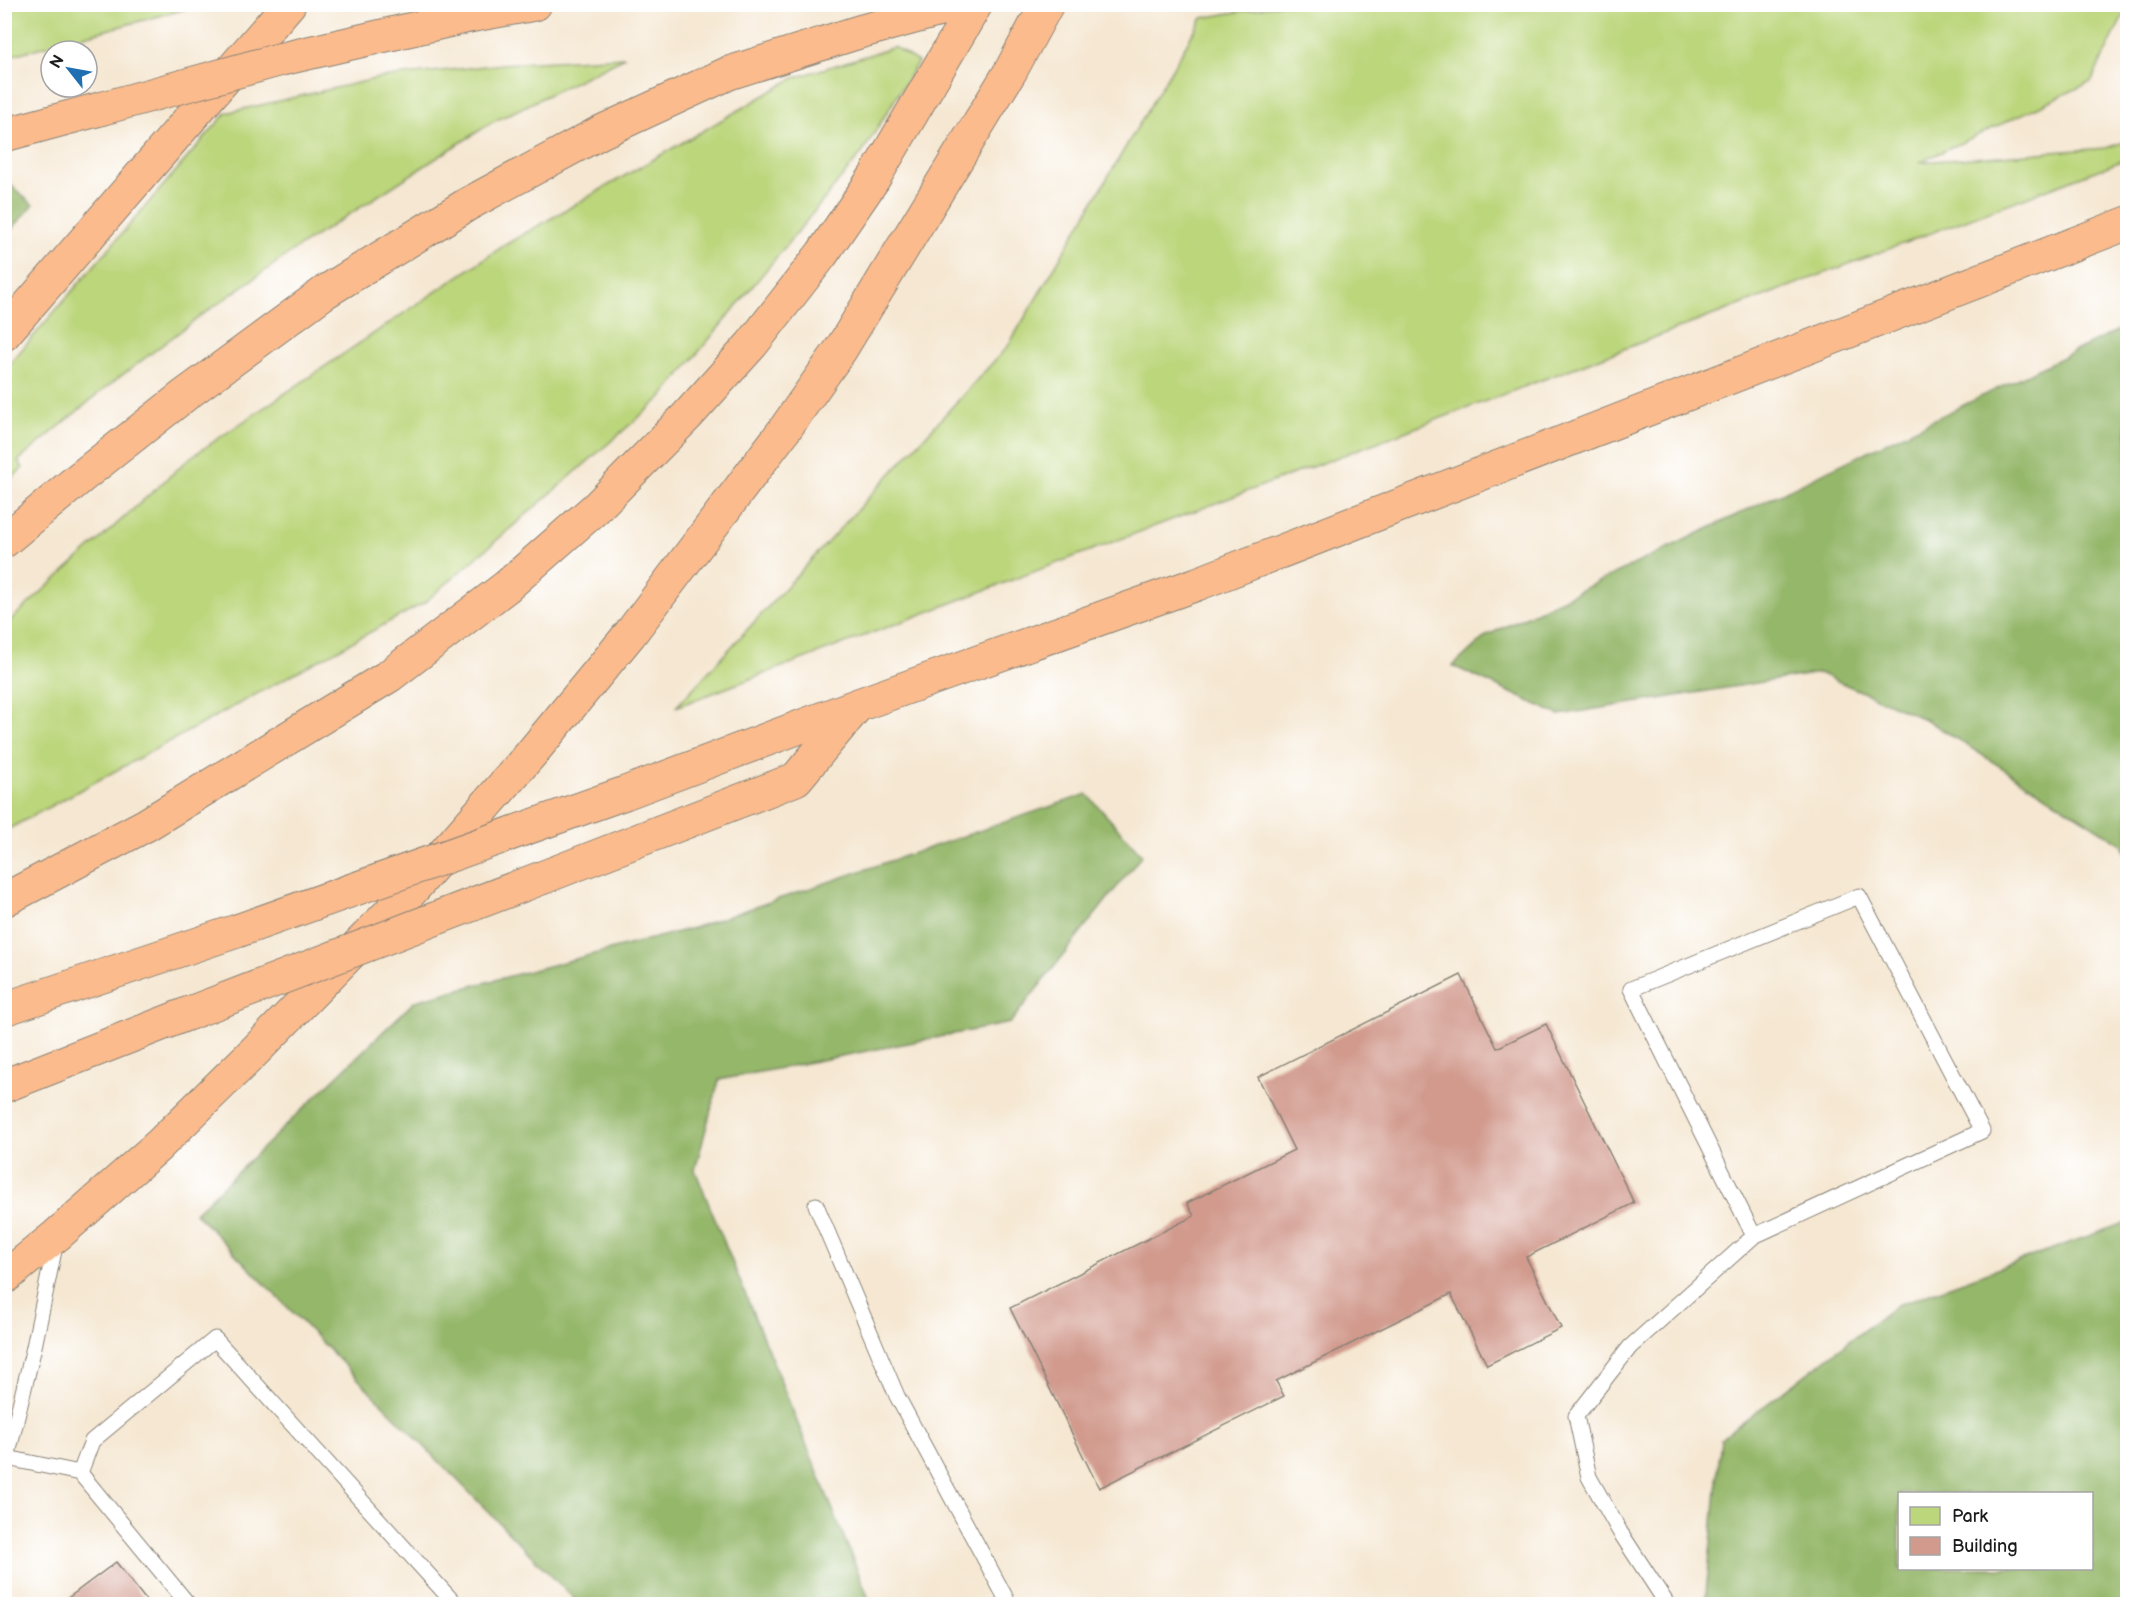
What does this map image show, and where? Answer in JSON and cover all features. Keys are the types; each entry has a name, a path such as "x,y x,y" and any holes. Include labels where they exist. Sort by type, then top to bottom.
{"highway":[{"path":"4,334 289,4"},
{"path":"4,135 282,59 469,16 536,4"},
{"path":"4,541 185,395 326,292 468,204 601,132 729,73 859,32 962,4"},
{"path":"4,900 146,825 389,676 506,587 596,508 687,416 745,352 822,254 874,178 976,4"},
{"path":"4,1278 57,1235 158,1146 412,890 530,755 630,634 785,429 841,349 1010,72 1047,4"},
{"path":"4,1009 237,932 1197,584 2127,223"},
{"path":"4,1086 796,779 858,705"}],"lane":[{"path":"1667,1605 1620,1532 1589,1476 1576,1416 1630,1347 1754,1236 1982,1131 1859,896 1630,989 1754,1236"},
{"path":"816,1205 897,1396 1009,1605"},
{"path":"57,1235 34,1347 6,1463 80,1473 188,1605"},
{"path":"80,1473 92,1441 215,1339 455,1605"}],"green space":[{"path":"5,4 196,4 193,7 73,39 39,39 39,48 5,57"},
{"path":"1284,4 2127,5 2091,82 1920,162 2106,148 2127,141 2127,159 676,707 1008,346 1202,18"},
{"path":"894,47 918,62 862,153 661,398 424,603 5,831 5,625 191,457 505,245 794,78"},
{"path":"625,57 491,123 300,246 202,315 104,389 18,461 23,468 5,484 5,369 226,113 379,78 503,64"},
{"path":"5,180 33,205 5,237"},
{"path":"2127,326 2127,859 2122,844 1927,720 1819,673 1559,715 1453,666 1486,636"},
{"path":"1087,794 1142,855 1010,1023 719,1080 695,1170 871,1604 579,1604 195,1213 415,1001 693,928"},
{"path":"2127,1222 2127,1604 1705,1604 1721,1439 1897,1305"}],"building":[{"path":"1461,975 1497,1048 1546,1024 1634,1203 1526,1257 1561,1328 1487,1365 1451,1294 1276,1381 1284,1396 1099,1488 1010,1308 1194,1216 1187,1203 1294,1150 1258,1077"},
{"path":"116,1562 149,1604 60,1604"}]}
